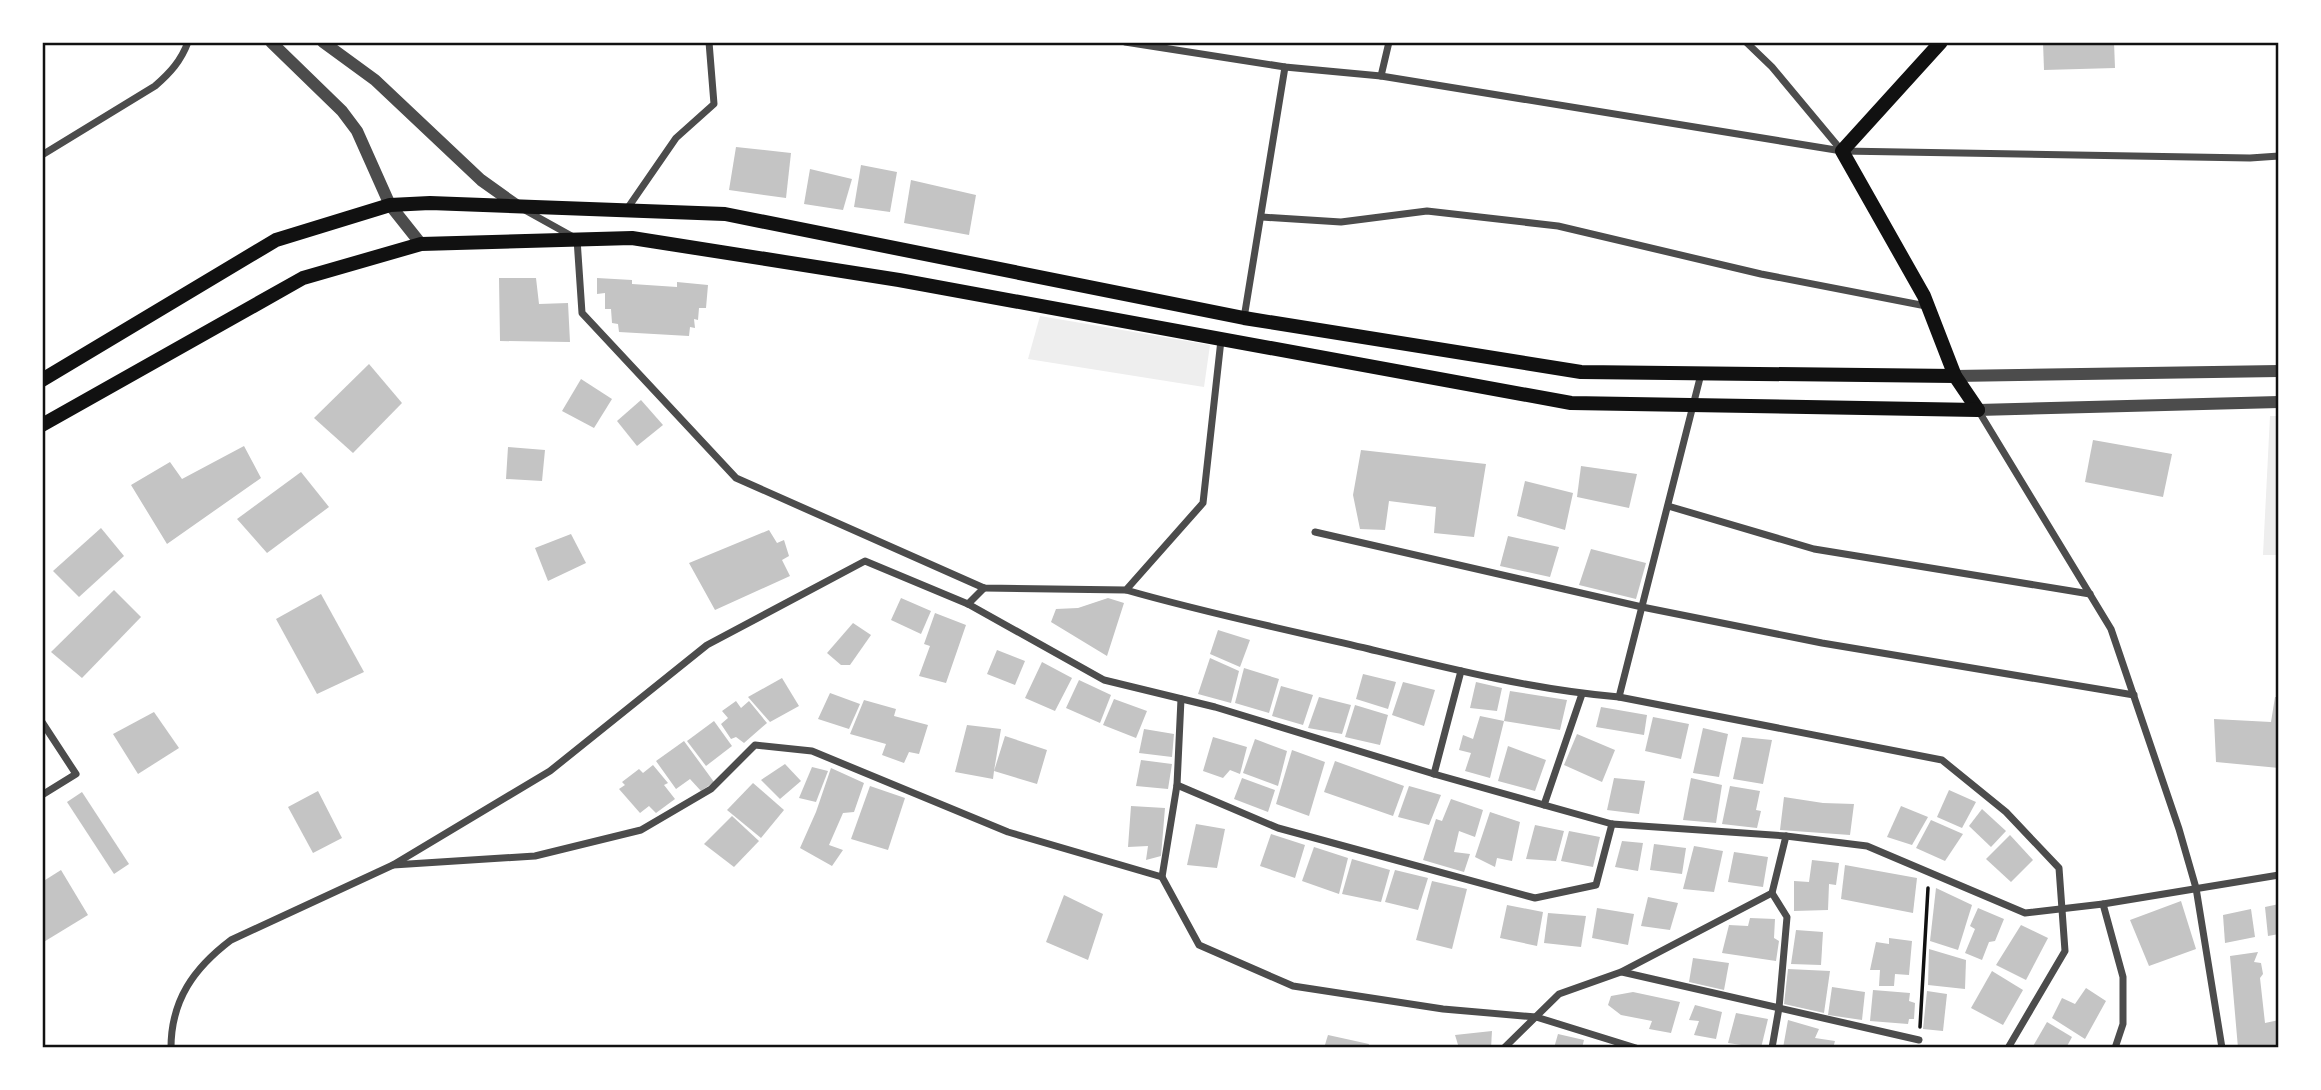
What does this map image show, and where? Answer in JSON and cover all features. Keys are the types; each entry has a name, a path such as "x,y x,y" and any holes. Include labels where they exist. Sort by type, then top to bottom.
{"main road":[{"path":"1941,42 1842,151 1928,306 1955,376 1978,410"},
{"path":"42,380 276,240 390,205 430,203 725,214 1244,318 1581,372 1955,376"},
{"path":"42,425 303,278 421,244 632,238 899,280 1571,403 1978,410"}],"street":[{"path":"42,155 155,86 172,72 184,54 188,42"},
{"path":"271,42 326,94 357,131 390,205 421,244"},
{"path":"323,42 375,80 481,180 516,205 577,239 582,313 736,478 984,588 1126,590 1461,671 1582,694 1619,697 1942,760 2006,812 2059,868 2065,951 2008,1048"},
{"path":"626,210 676,138 714,104 709,42"},
{"path":"1125,42 1285,67 1381,76 1842,151 2250,158 2279,156"},
{"path":"1381,76 1389,42"},
{"path":"1746,42 1772,67 1842,151"},
{"path":"1244,318 1285,67"},
{"path":"1262,217 1341,222 1427,212 1558,226 1761,274 1928,306"},
{"path":"1126,590 1203,503 1221,339"},
{"path":"1955,376 2279,371"},
{"path":"1619,697 1701,373"},
{"path":"2222,1048 2196,888 2112,629 1978,410 2279,402"},
{"path":"1668,506 1814,549 2090,594"},
{"path":"1315,532 1642,607 1822,643 2134,695"},
{"path":"171,1048 177,1007 189,982 208,957 231,940 393,865 550,771 708,645 865,561 968,604 1104,680 1215,707 1434,774 1612,824 1786,836 1867,846 2025,913 2103,904 2279,876"},
{"path":"968,604 984,588"},
{"path":"1434,774 1461,671"},
{"path":"1544,805 1582,694"},
{"path":"1181,699 1177,785 1162,877 1199,945 1293,986 1443,1009 1536,1017 1636,1048"},
{"path":"42,722 76,774 42,795"},
{"path":"393,865 535,856 641,830 711,789 755,745 812,751 1008,832 1162,877"},
{"path":"1177,785 1278,828 1535,898 1596,885 1612,824"},
{"path":"1772,1048 1779,1008 1787,917 1772,893 1786,836"},
{"path":"1504,1048 1559,994 1621,972 1772,893"},
{"path":"2103,904 2123,977 2123,1024 2115,1048"},
{"path":"1621,972 1919,1040"}],"path":[{"path":"1919,1040 1929,872"}],"shaded area":[{"path":"1040,316 1210,345 1204,387 1028,359"},
{"path":"2270,416 2279,416 2279,555 2263,555"}],"building":[{"path":"2043,42 2114,42 2115,68 2044,70"},
{"path":"736,147 791,153 786,198 729,190"},
{"path":"861,165 897,172 890,212 854,207"},
{"path":"810,169 852,179 843,210 804,204"},
{"path":"911,180 976,195 969,235 904,223"},
{"path":"499,278 536,278 539,304 568,303 570,342 500,341"},
{"path":"597,278 677,287 677,282 708,285 706,308 699,308 698,320 694,319 695,328 690,327 689,336 619,332 618,324 612,323 611,309 605,309 605,293 597,294"},
{"path":"369,364 402,403 353,453 314,418"},
{"path":"581,379 612,399 594,428 562,411"},
{"path":"641,400 663,425 637,446 617,421"},
{"path":"2093,440 2172,454 2163,497 2085,482"},
{"path":"244,446 261,478 167,544 131,485 170,462 182,479"},
{"path":"508,447 545,450 542,481 506,479"},
{"path":"1361,450 1486,464 1474,537 1434,533 1436,507 1389,501 1385,530 1360,529 1353,495"},
{"path":"1581,466 1637,474 1629,508 1577,497"},
{"path":"301,472 329,507 267,553 237,519"},
{"path":"1525,481 1573,493 1565,530 1517,516"},
{"path":"101,528 124,556 79,597 53,571"},
{"path":"769,530 777,543 784,540 789,556 782,560 790,576 715,610 689,563"},
{"path":"571,534 586,563 548,581 535,548"},
{"path":"1508,536 1559,547 1550,577 1500,566"},
{"path":"1591,549 1646,563 1636,599 1579,585"},
{"path":"114,590 141,617 82,678 51,652"},
{"path":"321,594 364,672 317,694 276,619"},
{"path":"901,598 931,611 921,634 891,620"},
{"path":"1108,598 1124,603 1107,656 1051,622 1056,609 1078,608"},
{"path":"935,613 966,625 946,683 919,676 930,646 924,644"},
{"path":"853,623 871,635 850,665 841,665 827,653"},
{"path":"1218,630 1250,640 1240,667 1210,654"},
{"path":"997,650 1025,661 1015,685 987,674"},
{"path":"1210,658 1239,671 1231,703 1198,694"},
{"path":"1042,662 1072,678 1055,711 1025,698"},
{"path":"1244,668 1279,679 1269,713 1235,703"},
{"path":"1363,674 1396,682 1388,709 1356,699"},
{"path":"782,678 799,706 770,722 748,697"},
{"path":"1079,680 1111,695 1100,723 1066,708"},
{"path":"1403,682 1435,690 1424,726 1392,715"},
{"path":"1476,682 1502,688 1497,711 1470,708"},
{"path":"1281,686 1313,695 1303,725 1272,716"},
{"path":"1510,691 1567,700 1560,730 1504,721"},
{"path":"830,693 860,704 849,729 818,719"},
{"path":"1319,697 1351,705 1342,734 1308,728"},
{"path":"2275,697 2279,697 2279,768 2216,762 2214,719 2271,722"},
{"path":"1114,699 1147,711 1136,738 1103,725"},
{"path":"864,700 896,709 894,716 928,725 919,754 909,752 904,763 882,755 886,744 850,734"},
{"path":"736,701 741,708 749,701 767,723 744,743 736,737 731,739 721,724 728,718 722,711"},
{"path":"1355,705 1388,715 1380,745 1345,737"},
{"path":"1601,707 1647,715 1644,735 1596,727"},
{"path":"154,712 179,748 138,774 113,734"},
{"path":"1480,716 1504,721 1490,778 1465,771 1471,753 1459,750 1463,735 1473,739"},
{"path":"1653,717 1689,724 1681,759 1645,751"},
{"path":"714,721 732,746 706,766 687,741"},
{"path":"967,725 1001,729 993,779 955,772"},
{"path":"1703,728 1728,734 1719,777 1693,773"},
{"path":"1144,729 1174,734 1172,757 1139,753"},
{"path":"1577,734 1615,750 1602,782 1564,765"},
{"path":"1005,736 1047,750 1037,784 994,771"},
{"path":"1213,737 1247,747 1240,774 1230,770 1223,778 1203,771"},
{"path":"1742,737 1772,740 1763,784 1733,779"},
{"path":"1255,739 1287,751 1278,786 1243,773"},
{"path":"684,741 714,782 701,791 690,779 676,789 656,761"},
{"path":"1508,746 1546,760 1535,791 1498,781"},
{"path":"1292,750 1325,762 1309,816 1276,804"},
{"path":"1141,760 1172,764 1168,789 1136,786"},
{"path":"1335,761 1404,786 1393,816 1324,792"},
{"path":"785,764 801,781 780,799 761,780"},
{"path":"653,765 668,783 664,785 675,799 656,813 649,806 640,813 619,789 625,785 622,782 639,769 643,773"},
{"path":"812,767 828,771 816,802 799,798"},
{"path":"831,768 864,783 854,812 843,813 829,845 843,850 832,866 800,848"},
{"path":"1242,778 1275,790 1268,812 1234,799"},
{"path":"1614,778 1645,781 1639,814 1607,810"},
{"path":"1691,778 1722,785 1716,823 1683,820"},
{"path":"753,783 784,810 761,838 727,810"},
{"path":"870,786 905,798 888,850 851,839"},
{"path":"1409,786 1441,795 1429,825 1398,817"},
{"path":"1730,786 1760,791 1756,810 1761,811 1757,828 1722,824"},
{"path":"1949,790 1976,802 1962,828 1937,817"},
{"path":"318,791 342,838 313,853 288,807"},
{"path":"82,792 129,864 114,874 67,802"},
{"path":"1784,797 1854,804 1850,835 1780,830"},
{"path":"1451,799 1483,810 1475,837 1459,831 1454,852 1470,854 1464,872 1423,860 1436,819 1442,821"},
{"path":"1131,806 1165,808 1161,856 1146,860 1148,846 1128,847"},
{"path":"1901,806 1928,817 1912,845 1887,837"},
{"path":"1982,809 2006,831 1991,847 1969,826"},
{"path":"1490,812 1520,822 1512,861 1497,858 1495,867 1475,857"},
{"path":"732,816 759,841 734,867 704,844"},
{"path":"1931,820 1963,834 1945,861 1916,848"},
{"path":"1196,824 1225,829 1217,868 1187,865"},
{"path":"1535,825 1564,831 1556,861 1526,859"},
{"path":"1569,831 1600,837 1593,867 1561,861"},
{"path":"1271,834 1305,845 1295,878 1260,866"},
{"path":"2010,835 2033,860 2011,882 1986,859"},
{"path":"1622,841 1643,843 1638,871 1615,867"},
{"path":"1654,844 1686,848 1682,874 1650,870"},
{"path":"1694,846 1723,851 1714,892 1683,889"},
{"path":"1314,847 1348,858 1339,894 1302,881"},
{"path":"1734,852 1768,857 1763,887 1728,882"},
{"path":"1352,859 1390,870 1381,902 1342,894"},
{"path":"1812,860 1839,863 1836,885 1829,884 1828,910 1794,911 1794,881 1809,882"},
{"path":"1845,865 1917,878 1913,913 1841,899"},
{"path":"61,870 88,915 42,943 42,882"},
{"path":"1395,870 1428,878 1418,910 1385,902"},
{"path":"1432,881 1467,889 1452,949 1416,940"},
{"path":"1936,888 1972,905 1958,950 1930,941"},
{"path":"1064,895 1103,914 1088,960 1046,942"},
{"path":"1648,897 1678,903 1670,930 1641,926"},
{"path":"2181,901 2196,949 2149,966 2130,920"},
{"path":"2279,904 2279,934 2268,936 2265,907"},
{"path":"1507,905 1543,912 1537,946 1500,938"},
{"path":"1597,908 1634,914 1628,945 1592,938"},
{"path":"1978,908 2004,919 1995,941 1989,942 1982,960 1965,953 1975,929 1970,926"},
{"path":"2251,909 2255,937 2225,943 2223,915"},
{"path":"1548,913 1586,916 1581,947 1544,943"},
{"path":"1750,918 1775,919 1774,938 1779,941 1776,961 1722,953 1729,925 1748,926"},
{"path":"2021,925 2048,938 2026,980 1996,965"},
{"path":"1796,930 1823,932 1821,965 1791,964"},
{"path":"1889,938 1912,941 1909,975 1895,974 1894,986 1879,986 1880,970 1870,970 1876,942 1889,944"},
{"path":"1929,949 1966,960 1965,989 1928,985"},
{"path":"2258,952 2254,962 2261,963 2263,974 2260,978 2265,1023 2279,1020 2279,1048 2238,1048 2230,956"},
{"path":"1693,958 1729,963 1724,990 1689,982"},
{"path":"1788,969 1830,971 1824,1013 1784,1004"},
{"path":"1992,971 2023,990 2003,1025 1971,1008"},
{"path":"1832,987 1865,992 1862,1020 1828,1015"},
{"path":"2086,988 2106,1001 2085,1039 2052,1018 2062,998 2075,1004"},
{"path":"1873,990 1910,993 1909,1001 1915,1003 1914,1019 1909,1019 1908,1024 1870,1021"},
{"path":"1927,991 1947,994 1943,1031 1923,1029"},
{"path":"1633,992 1680,1002 1671,1033 1649,1029 1652,1021 1621,1015 1608,1005 1611,996"},
{"path":"1695,1005 1722,1012 1716,1039 1694,1035 1699,1021 1689,1020"},
{"path":"1736,1013 1768,1019 1761,1048 1728,1043"},
{"path":"1788,1020 1819,1029 1815,1038 1835,1041 1833,1048 1783,1048"},
{"path":"2047,1022 2072,1037 2066,1048 2032,1048"},
{"path":"1492,1031 1491,1048 1459,1048 1455,1035"},
{"path":"1558,1034 1584,1040 1582,1048 1554,1048"},
{"path":"1328,1035 1369,1044 1368,1048 1324,1048"}]}
